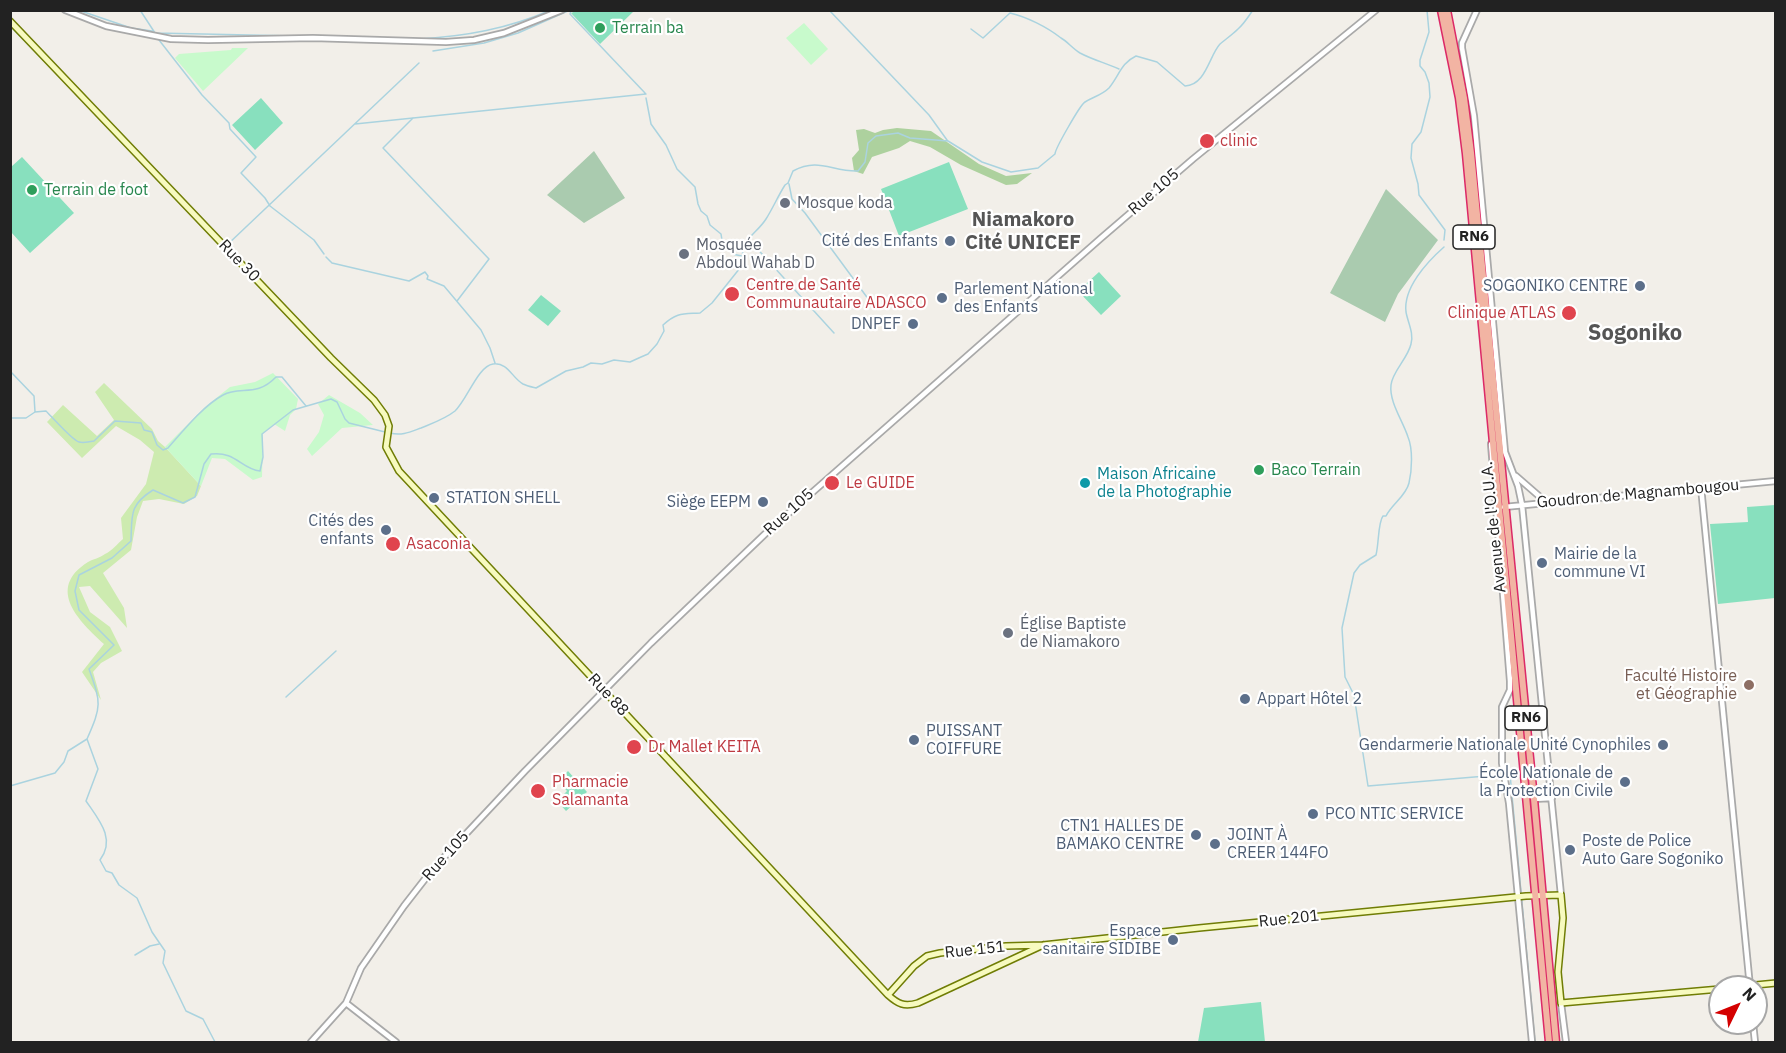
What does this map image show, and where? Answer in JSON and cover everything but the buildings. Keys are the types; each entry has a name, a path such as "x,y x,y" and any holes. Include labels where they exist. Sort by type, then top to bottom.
{"highway":[{"name":"Avenue de l'O.U.A.","path":"1441,10 1459,98 1466,154 1492,431 1503,507 1534,799 1549,1042"},
{"name":"Avenue de l'O.U.A.","path":"1447,10 1464,98 1471,153 1539,895 1556,1042"}],"main road":[{"name":"Rue 30","path":"10,21 331,358 374,399 385,415 388,426 386,441"},
{"name":"Rue 88","path":"386,441 389,454 399,471 888,996"},
{"name":"Rue 201","path":"1043,945 1518,897 1561,895"},
{"name":"Avenue de l'O.U.A.","path":"1561,895 1563,918 1558,972 1561,1003"},
{"path":"888,996 897,1004 908,1006 918,1003 1043,945"},
{"name":"Rue 151","path":"888,996 911,969 927,956 1006,946 1043,945"},
{"path":"1561,1003 1708,990"}],"street":[{"path":"65,10 106,26 171,39 313,38 446,42 474,40 504,33 562,10"},
{"name":"Rue 105","path":"311,1042 346,1003 361,968 418,886 604,691 765,534 938,380 1193,159 1376,10"},
{"name":"Avenue de l'O.U.A.","path":"1477,10 1462,43 1472,97 1504,441 1522,505 1561,895"},
{"name":"Avenue de l'O.U.A.","path":"1492,431 1490,445 1510,690 1502,707 1502,764 1509,803 1532,1042"},
{"path":"1514,474 1534,494 1547,503"},
{"name":"Goudron de Magnambougou","path":"1503,507 1776,481"},
{"path":"1701,487 1749,975"},
{"path":"1534,799 1552,798"},
{"path":"346,1003 396,1042"},
{"name":"Avenue de l'O.U.A.","path":"1561,1003 1566,1042"}],"green space":[{"name":"Terrain ba","path":"576,11 634,11 600,44 571,13"},
{"path":"804,23 828,49 811,65 786,38"},
{"path":"232,48 248,48 203,91 175,58 179,54 231,50"},
{"path":"261,98 283,123 255,150 232,125"},
{"path":"897,128 931,131 979,164 1006,176 1032,173 1017,184 1006,185 961,165 930,147 910,141 899,148 872,157 863,174 854,171 852,158 859,150 856,130 864,129 875,133"},
{"path":"594,151 625,198 584,223 547,195"},
{"name":"Terrain de foot","path":"22,157 74,213 30,253 11,232 11,167"},
{"path":"949,162 968,209 899,236 881,189"},
{"path":"1386,189 1438,240 1398,294 1385,322 1330,293"},
{"path":"1099,272 1121,296 1101,315 1078,291"},
{"path":"541,295 561,311 548,326 528,310"},
{"path":"273,373 298,399 296,409 290,415 285,431 274,424 263,433 262,477 253,480 225,459 212,458 201,486 165,447 205,407 230,387 255,382"},
{"path":"104,383 152,429 158,441 201,486 197,496 184,504 159,499 143,501 137,517 131,550 103,573 124,608 127,628 90,586 79,587 90,612 110,627 122,651 101,663 93,672 101,700 82,672 104,644 77,616 68,594 69,583 75,572 88,562 108,553 123,539 121,518 146,484 154,452 140,440 116,426 82,458 47,422 63,405 97,436 114,420 95,392"},
{"path":"329,395 360,413 373,425 342,428 312,456 307,449 319,432 324,415 318,404"},
{"path":"1775,505 1775,598 1718,604 1710,524 1748,522 1747,507"},
{"path":"568,771 587,792 566,811 557,801 567,791 558,781"},
{"path":"1261,1002 1265,1042 1198,1042 1204,1008"}],"waterway":[{"path":"78,10 131,28 152,31"},
{"path":"140,10 155,33 391,38"},
{"path":"420,39 486,30 535,17 551,10"},
{"path":"433,51 484,43 518,33 570,10"},
{"path":"829,10 929,115 947,140"},
{"path":"390,433 410,432 451,414 459,406 482,371 493,364 502,365 523,384 536,388 566,371 591,363 602,364 614,360 630,362 648,354 664,331 663,325 676,316 700,313 712,303 744,263 745,244 766,219 793,171 810,165 858,171 865,162 868,143 876,136 898,133 910,138 948,141 982,162 1011,172 1038,168 1055,154 1082,105 1109,88 1131,59 1136,56 1157,62 1185,86 1192,84 1198,81 1220,44 1240,27 1253,10"},
{"path":"1427,10 1429,32 1420,66 1429,83 1430,97 1421,132 1412,144 1411,158 1419,195 1445,230 1444,240"},
{"path":"571,11 570,14 645,93"},
{"path":"971,29 983,38 1010,13 1043,26 1080,53 1119,69"},
{"path":"10,26 53,70"},
{"path":"159,40 202,95 229,123 230,129 256,157 241,173 270,206 314,240 324,254"},
{"path":"227,245 419,63"},
{"path":"65,82 124,145"},
{"path":"355,124 646,94"},
{"path":"646,98 651,124 666,145 677,169 695,187 701,211 707,216 710,225 721,234 722,240 732,243 732,254 742,256"},
{"path":"413,118 383,148 489,259 457,301"},
{"path":"789,184 792,199 805,213 869,300"},
{"path":"749,237 834,333"},
{"path":"1444,247 1417,276 1408,294 1406,312 1412,340 1394,375 1391,391 1394,405 1410,442 1410,478 1405,492 1381,519 1376,555 1360,565 1354,573 1342,628 1345,677 1354,695 1368,786 1498,775"},
{"path":"326,257 332,263 409,281 425,272 427,279 444,286 481,330 495,363"},
{"path":"10,371 34,396 35,412"},
{"path":"10,418 26,418 35,412 46,411 72,438 79,442 94,441 115,421 141,423 144,430 152,432 157,445 163,450 168,448 208,406 223,395 262,387 276,377 282,377 306,406"},
{"path":"215,1042 203,1019 186,1011 163,963 165,951 152,932 137,898 119,885 112,873 106,871 100,860 105,852 106,837 100,822 86,801 98,769 87,739 98,704 89,669 114,645 79,610 75,591 79,575 112,558 131,541 133,511 145,495 153,490 183,503 195,497 204,464 211,454 227,455 253,470 260,471 263,457 262,434 293,410 331,399 337,402 349,423 385,432"},
{"path":"286,697 336,651"},
{"path":"10,786 55,773 64,762 68,751 87,739"},
{"path":"1510,774 1535,1042"},
{"path":"135,955 150,946 159,944"}],"place":[{"name":"Terrain ba","path":"600,28"},
{"name":"clinic","path":"1207,141"},
{"name":"Terrain de foot","path":"32,190"},
{"name":"Mosque koda","path":"785,203"},
{"name":"Cité des Enfants","path":"950,241"},
{"name":"Mosquée Abdoul Wahab D","path":"684,254"},
{"name":"SOGONIKO CENTRE","path":"1640,286"},
{"name":"Centre de Santé Communautaire ADASCO","path":"732,294"},
{"name":"Parlement National des Enfants","path":"942,298"},
{"name":"Clinique ATLAS","path":"1569,313"},
{"name":"DNPEF","path":"913,324"},
{"name":"Baco Terrain","path":"1259,470"},
{"name":"Le GUIDE","path":"832,483"},
{"name":"Maison Africaine de la Photographie","path":"1085,483"},
{"name":"STATION SHELL","path":"434,498"},
{"name":"Siège EEPM","path":"763,502"},
{"name":"Cités des enfants","path":"386,530"},
{"name":"Asaconia","path":"393,544"},
{"name":"Mairie de la commune VI","path":"1542,563"},
{"name":"Église Baptiste de Niamakoro","path":"1008,633"},
{"name":"Faculté Histoire et Géographie","path":"1749,685"},
{"name":"Appart Hôtel 2","path":"1245,699"},
{"name":"PUISSANT COIFFURE","path":"914,740"},
{"name":"Gendarmerie Nationale Unité Cynophiles","path":"1663,745"},
{"name":"Dr Mallet KEITA","path":"634,747"},
{"name":"École Nationale de la Protection Civile","path":"1625,782"},
{"name":"Pharmacie Salamanta","path":"538,791"},
{"name":"PCO NTIC SERVICE","path":"1313,814"},
{"name":"CTN1 HALLES DE BAMAKO CENTRE","path":"1196,835"},
{"name":"JOINT À CREER 144FO","path":"1215,844"},
{"name":"Poste de Police Auto Gare Sogoniko","path":"1570,850"},
{"name":"Espace sanitaire SIDIBE","path":"1173,940"}],"district":[{"name":"Niamakoro Cité UNICEF","path":"1023,232"},
{"name":"Sogoniko","path":"1635,334"}]}
